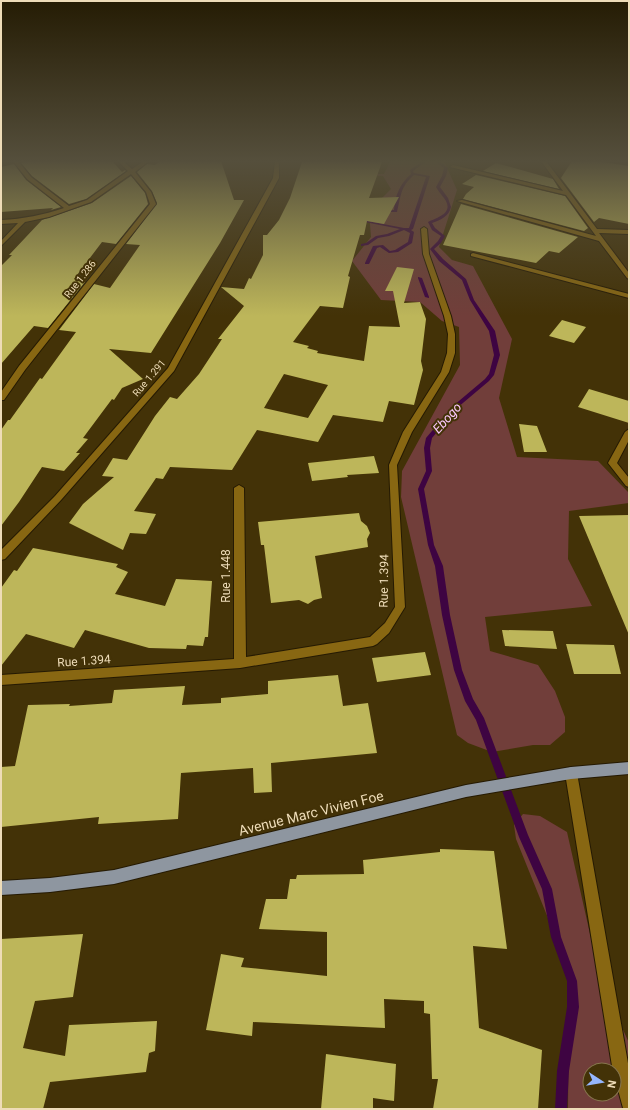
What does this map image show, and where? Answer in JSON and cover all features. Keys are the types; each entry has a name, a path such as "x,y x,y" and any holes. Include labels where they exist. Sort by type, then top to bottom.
{"main road":[{"name":"Avenue Marc Vivien Foe","path":"1,888 50,885 114,877 466,791 571,773 629,768"}],"street":[{"path":"1,222 23,221 55,213"},
{"name":"Rue 1.286","path":"1,398 22,368 145,213"},
{"name":"Rue 1.291","path":"1,556 58,498 171,369 257,213"},
{"path":"503,213 602,240"},
{"path":"582,213 629,276"},
{"path":"1,244 23,221"},
{"name":"Rue 1.394","path":"1,680 240,663 373,641 384,633 392,623 400,607 393,465 399,447 419,413 444,377 450,360 452,342 447,312 426,254 423,238 424,229"},
{"path":"596,232 629,232"},
{"path":"473,255 629,296"},
{"path":"629,432 612,463 629,484"},
{"name":"Rue 1.448","path":"239,488 240,663"},
{"path":"571,773 620,1066 629,1102"}],"shaded area":[{"path":"369,213 450,213 439,247 452,260 473,266 512,339 499,398 517,457 598,461 629,493 629,503 569,511 568,559 592,606 485,617 490,651 538,665 555,691 565,717 565,732 550,745 533,745 492,752 468,743 457,735 401,497 402,471 460,365 459,327 442,321 420,302 381,300 352,261 371,237"},
{"path":"523,814 540,816 567,832 600,978 629,1043 629,1109 568,1109 569,970 516,839 514,825"}],"building":[{"path":"63,213 141,213 116,244 102,242 74,279 85,282 48,328 34,326 1,364 1,266 12,255 9,255 42,220"},
{"path":"150,213 237,213 220,243 151,353 109,349 143,379 122,388 114,400 112,399 83,438 88,439 76,453 80,453 64,471 42,467 1,526 1,430 8,420 10,420 40,378 42,379 76,332 59,330 94,284 110,288 140,245 126,244"},
{"path":"283,213 390,213 384,224 367,221 364,235 360,235 348,276 350,277 343,308 320,306 293,342 309,346 307,348 318,351 317,353 364,361 369,326 400,327 393,291 385,291 397,267 414,269 404,303 420,302 426,319 421,361 423,370 414,405 389,401 383,422 333,415 318,442 257,430 232,470 170,467 163,479 156,478 134,511 156,514 146,534 130,533 123,550 69,523 83,504 114,477 102,476 113,458 127,460 155,416 170,397 177,399 199,374 222,339 218,339 244,306 221,287 244,289 249,278 251,279 263,255 263,235 267,235","holes":["284,374 328,385 308,418 264,408"]},
{"path":"457,213 492,213 578,237 559,253 549,251 536,263 443,245"},
{"path":"515,213 577,213 588,228 584,231"},
{"path":"587,213 629,213 629,224 599,218 594,222"},
{"path":"562,320 586,327 574,343 549,336"},
{"path":"589,389 629,401 629,423 578,407"},
{"path":"519,424 537,426 547,452 524,452"},
{"path":"374,456 379,473 347,475 348,477 312,481 308,463"},
{"path":"359,513 361,521 367,526 370,533 367,539 368,547 315,556 322,598 314,600 308,604 299,600 271,603 264,545 261,545 258,522"},
{"path":"629,515 629,635 579,516"},
{"path":"33,548 118,564 116,567 128,572 115,594 165,606 176,579 212,581 208,637 205,637 203,646 187,645 186,649 149,648 85,630 74,648 26,634 1,666 1,588 14,570 17,571"},
{"path":"502,630 553,631 557,649 505,646"},
{"path":"566,644 614,645 621,674 574,674"},
{"path":"425,652 431,675 377,682 372,658"},
{"path":"338,675 343,706 368,703 377,753 271,763 272,792 254,793 253,768 181,773 178,819 98,824 99,817 1,827 1,767 15,766 28,705 70,704 69,706 112,703 114,690 185,686 182,705 221,703 221,698 268,694 268,681"},
{"path":"440,849 494,851 507,949 473,946 479,1028 542,1050 538,1109 433,1109 438,1079 432,1079 430,1014 424,1013 424,1001 384,999 385,1028 253,1022 252,1036 206,1030 221,954 244,958 241,967 327,976 327,932 259,929 266,899 287,899 290,879 296,879 297,875 364,874 363,860 440,852"},
{"path":"83,934 73,997 35,1001 23,1048 65,1056 69,1025 157,1021 155,1051 149,1053 146,1072 50,1082 43,1109 1,1109 1,939"},
{"path":"326,1054 396,1064 394,1101 373,1098 373,1109 321,1109"}],"waterway":[{"path":"404,229 411,229 416,213"},
{"name":"Ebogo","path":"447,213 443,217 430,222 433,229 443,236 440,242 432,249 441,260 464,279 472,300 492,331 497,355 492,374 455,407 429,438 427,448 429,471 421,489 431,545 439,566 446,615 458,670 469,701 480,718 524,837 547,889 556,937 572,981 573,1007 563,1071 561,1109"},
{"path":"357,220 404,229"},
{"path":"362,245 367,244 377,237 388,235 404,229"},
{"path":"367,263 375,247 381,246 389,252 396,251 410,243 412,232 404,229"},
{"path":"420,278 427,297"}]}
